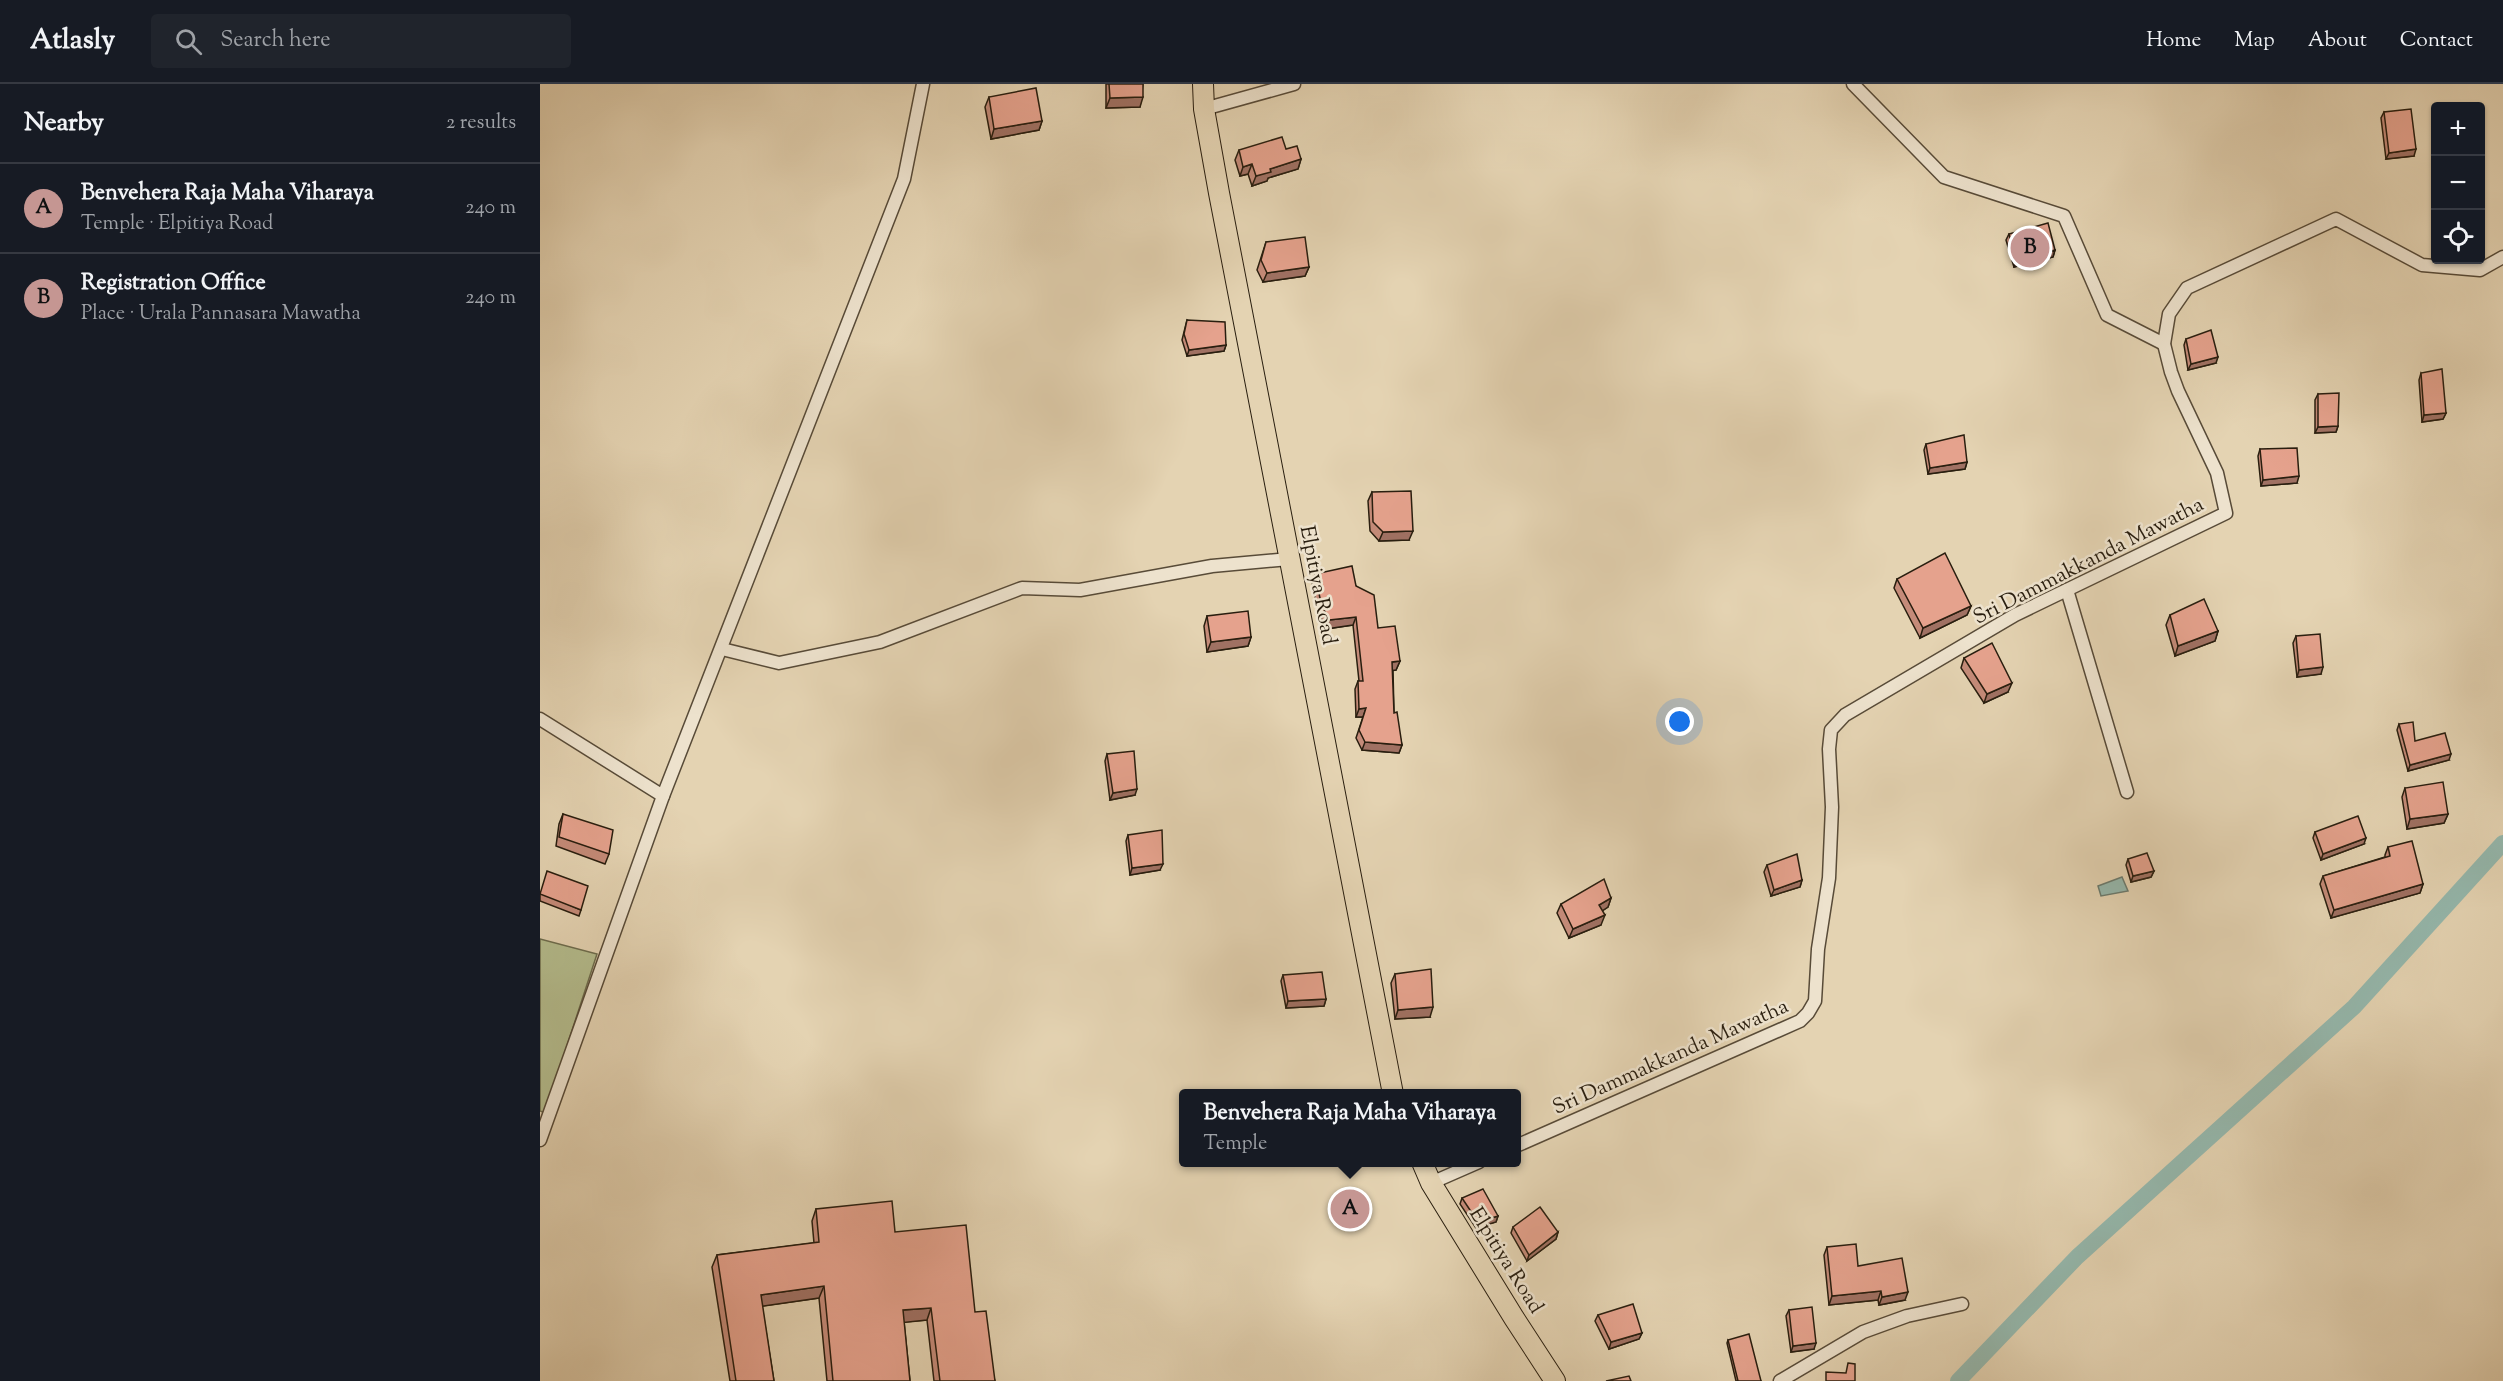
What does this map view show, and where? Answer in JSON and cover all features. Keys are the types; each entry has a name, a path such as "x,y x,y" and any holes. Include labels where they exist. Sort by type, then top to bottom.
{"main road":[{"name":"Elpitiya Road","path":"1203,84 1204,109 1392,1089"},
{"name":"Elpitiya Road","path":"1424,1167 1431,1183 1514,1318 1556,1381"}],"street":[{"path":"540,1140 663,796 904,179 923,84"},
{"path":"1204,109 1294,84"},
{"path":"1853,84 1944,177 2064,216 2107,315 2164,344"},
{"name":"Sri Dammakkanda Mawatha","path":"1521,1144 1800,1021 1808,1013 1815,1001 1818,949 1829,878 1832,807 1829,748 1831,730 1845,715 2014,615 2226,513 2217,473 2178,391 2164,344 2169,314 2187,288 2336,219 2422,266 2480,270 2503,256"},
{"path":"722,649 779,663 880,642 1022,588 1080,590 1212,566 1290,559"},
{"path":"2067,590 2127,792"},
{"path":"540,719 663,796"},
{"path":"1431,1183 1468,1167"},
{"path":"1780,1381 1863,1332 1907,1316 1962,1304"}],"green space":[{"path":"540,939 597,954 545,1113 540,1111"}],"water":[{"path":"2122,877 2128,891 2101,896 2098,886"}],"building":[{"path":"1109,84 1143,84 1143,97 1110,98"},
{"path":"1036,88 1042,121 994,129 989,97"},
{"path":"2411,109 2416,149 2389,153 2384,112"},
{"path":"1282,137 1286,149 1297,146 1301,159 1256,176 1252,164 1243,167 1239,150"},
{"path":"2048,223 2055,250 2016,261 2009,234"},
{"path":"1305,237 1309,267 1267,273 1261,260 1266,242"},
{"path":"1187,320 1225,322 1226,345 1189,350 1184,334"},
{"path":"2211,330 2218,357 2191,364 2186,339"},
{"path":"2442,369 2446,413 2424,415 2421,373"},
{"path":"2339,393 2338,426 2318,427 2318,394"},
{"path":"1964,435 1967,462 1930,468 1926,444"},
{"path":"2297,448 2299,476 2263,480 2260,449"},
{"path":"1411,491 1413,531 1383,532 1373,522 1372,492"},
{"path":"1945,553 1971,606 1923,628 1897,579"},
{"path":"1352,566 1356,586 1374,595 1378,628 1395,626 1400,661 1392,662 1394,713 1397,712 1402,745 1365,742 1359,730 1366,708 1359,709 1358,681 1363,681 1356,617 1329,620 1321,603 1315,574"},
{"path":"2204,599 2218,631 2178,646 2170,615"},
{"path":"1248,611 1251,637 1211,642 1207,616"},
{"path":"2320,634 2323,667 2299,670 2296,636"},
{"path":"1992,643 2012,683 1987,694 1964,658"},
{"path":"2413,722 2415,741 2445,733 2451,754 2410,765 2399,724"},
{"path":"1134,751 1137,789 1113,793 1107,754"},
{"path":"2443,782 2448,814 2410,819 2405,788"},
{"path":"563,814 613,830 609,854 559,837"},
{"path":"2358,816 2366,838 2323,854 2315,832"},
{"path":"1162,830 1163,864 1132,868 1128,835"},
{"path":"2412,841 2423,884 2334,910 2323,876 2390,856 2388,847"},
{"path":"2147,853 2154,871 2133,876 2128,859"},
{"path":"1797,854 1802,880 1774,890 1767,865"},
{"path":"547,871 588,886 581,910 540,894"},
{"path":"1604,879 1611,898 1599,905 1605,915 1573,929 1561,904"},
{"path":"1431,969 1433,1007 1398,1010 1395,974"},
{"path":"1322,972 1326,999 1288,1001 1283,975"},
{"path":"1483,1189 1498,1216 1478,1222 1462,1198"},
{"path":"892,1201 895,1232 966,1225 975,1312 986,1311 995,1381 940,1381 931,1308 903,1310 910,1381 833,1381 824,1286 761,1295 774,1381 736,1381 717,1255 819,1242 816,1209"},
{"path":"1540,1207 1558,1232 1529,1255 1513,1227"},
{"path":"1856,1244 1858,1266 1902,1258 1908,1292 1882,1297 1881,1291 1832,1296 1827,1247"},
{"path":"1633,1304 1642,1333 1611,1342 1598,1315"},
{"path":"1812,1307 1816,1343 1793,1346 1789,1310"},
{"path":"1749,1334 1761,1381 1738,1381 1728,1340"},
{"path":"1848,1363 1855,1364 1855,1381 1826,1381 1826,1372 1846,1373"},
{"path":"1629,1376 1631,1381 1606,1381"}],"waterway":[{"path":"1958,1381 2077,1257 2354,1007 2503,843"}],"place":[{"name":"Registration Offfice","path":"2030,248"},
{"name":"Benvehera Raja Maha Viharaya","path":"1350,1209"}]}
